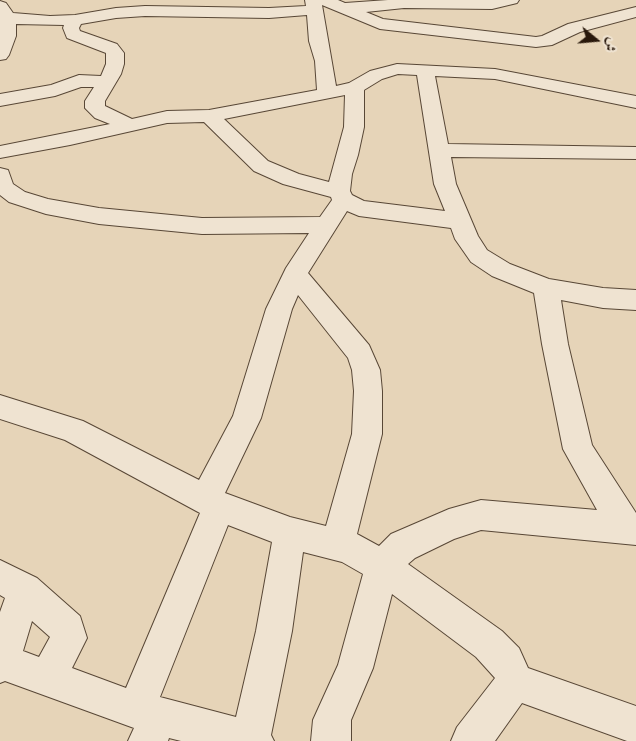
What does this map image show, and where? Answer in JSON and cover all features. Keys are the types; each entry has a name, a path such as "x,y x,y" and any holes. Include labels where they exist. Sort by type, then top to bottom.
{"street":[{"path":"0,55 8,36 4,12 50,21 75,20 146,10 269,12 317,3 344,8 359,8 404,2 492,4 511,0"},
{"path":"317,3 318,40 324,61 327,92"},
{"path":"344,8 358,16 391,26 536,42 546,41 574,28 636,12"},
{"path":"75,20 71,28 73,34 112,48 115,52 115,64 108,82 95,100 95,108 102,114 130,125"},
{"path":"0,152 70,139 168,116 209,116 298,100 354,87 364,83 376,74 397,69 495,74 636,103"},
{"path":"425,70 445,184 466,239 479,256 501,270 546,288 603,298 634,293"},
{"path":"0,100 56,90 79,81 108,82"},
{"path":"148,722 213,502 247,418 279,309 295,274 326,225 341,196 342,174 354,127 354,87"},
{"path":"209,116 261,166 291,179 341,196 359,208 460,221"},
{"path":"440,150 636,153"},
{"path":"0,175 3,187 17,197 46,206 98,216 202,226 326,225"},
{"path":"295,274 359,353 366,370 368,391 367,434 338,543"},
{"path":"546,288 555,344 578,448 630,528"},
{"path":"0,407 73,430 213,502 290,533 338,543 382,566 489,644 506,661 515,682 636,725"},
{"path":"331,741 332,720 356,668 382,566 403,546 425,534 481,515 630,528"},
{"path":"12,584 1,663 47,678 148,722 252,741 274,631 290,533"},
{"path":"12,584 67,630 68,638 47,678"},
{"path":"472,741 515,682"}]}
